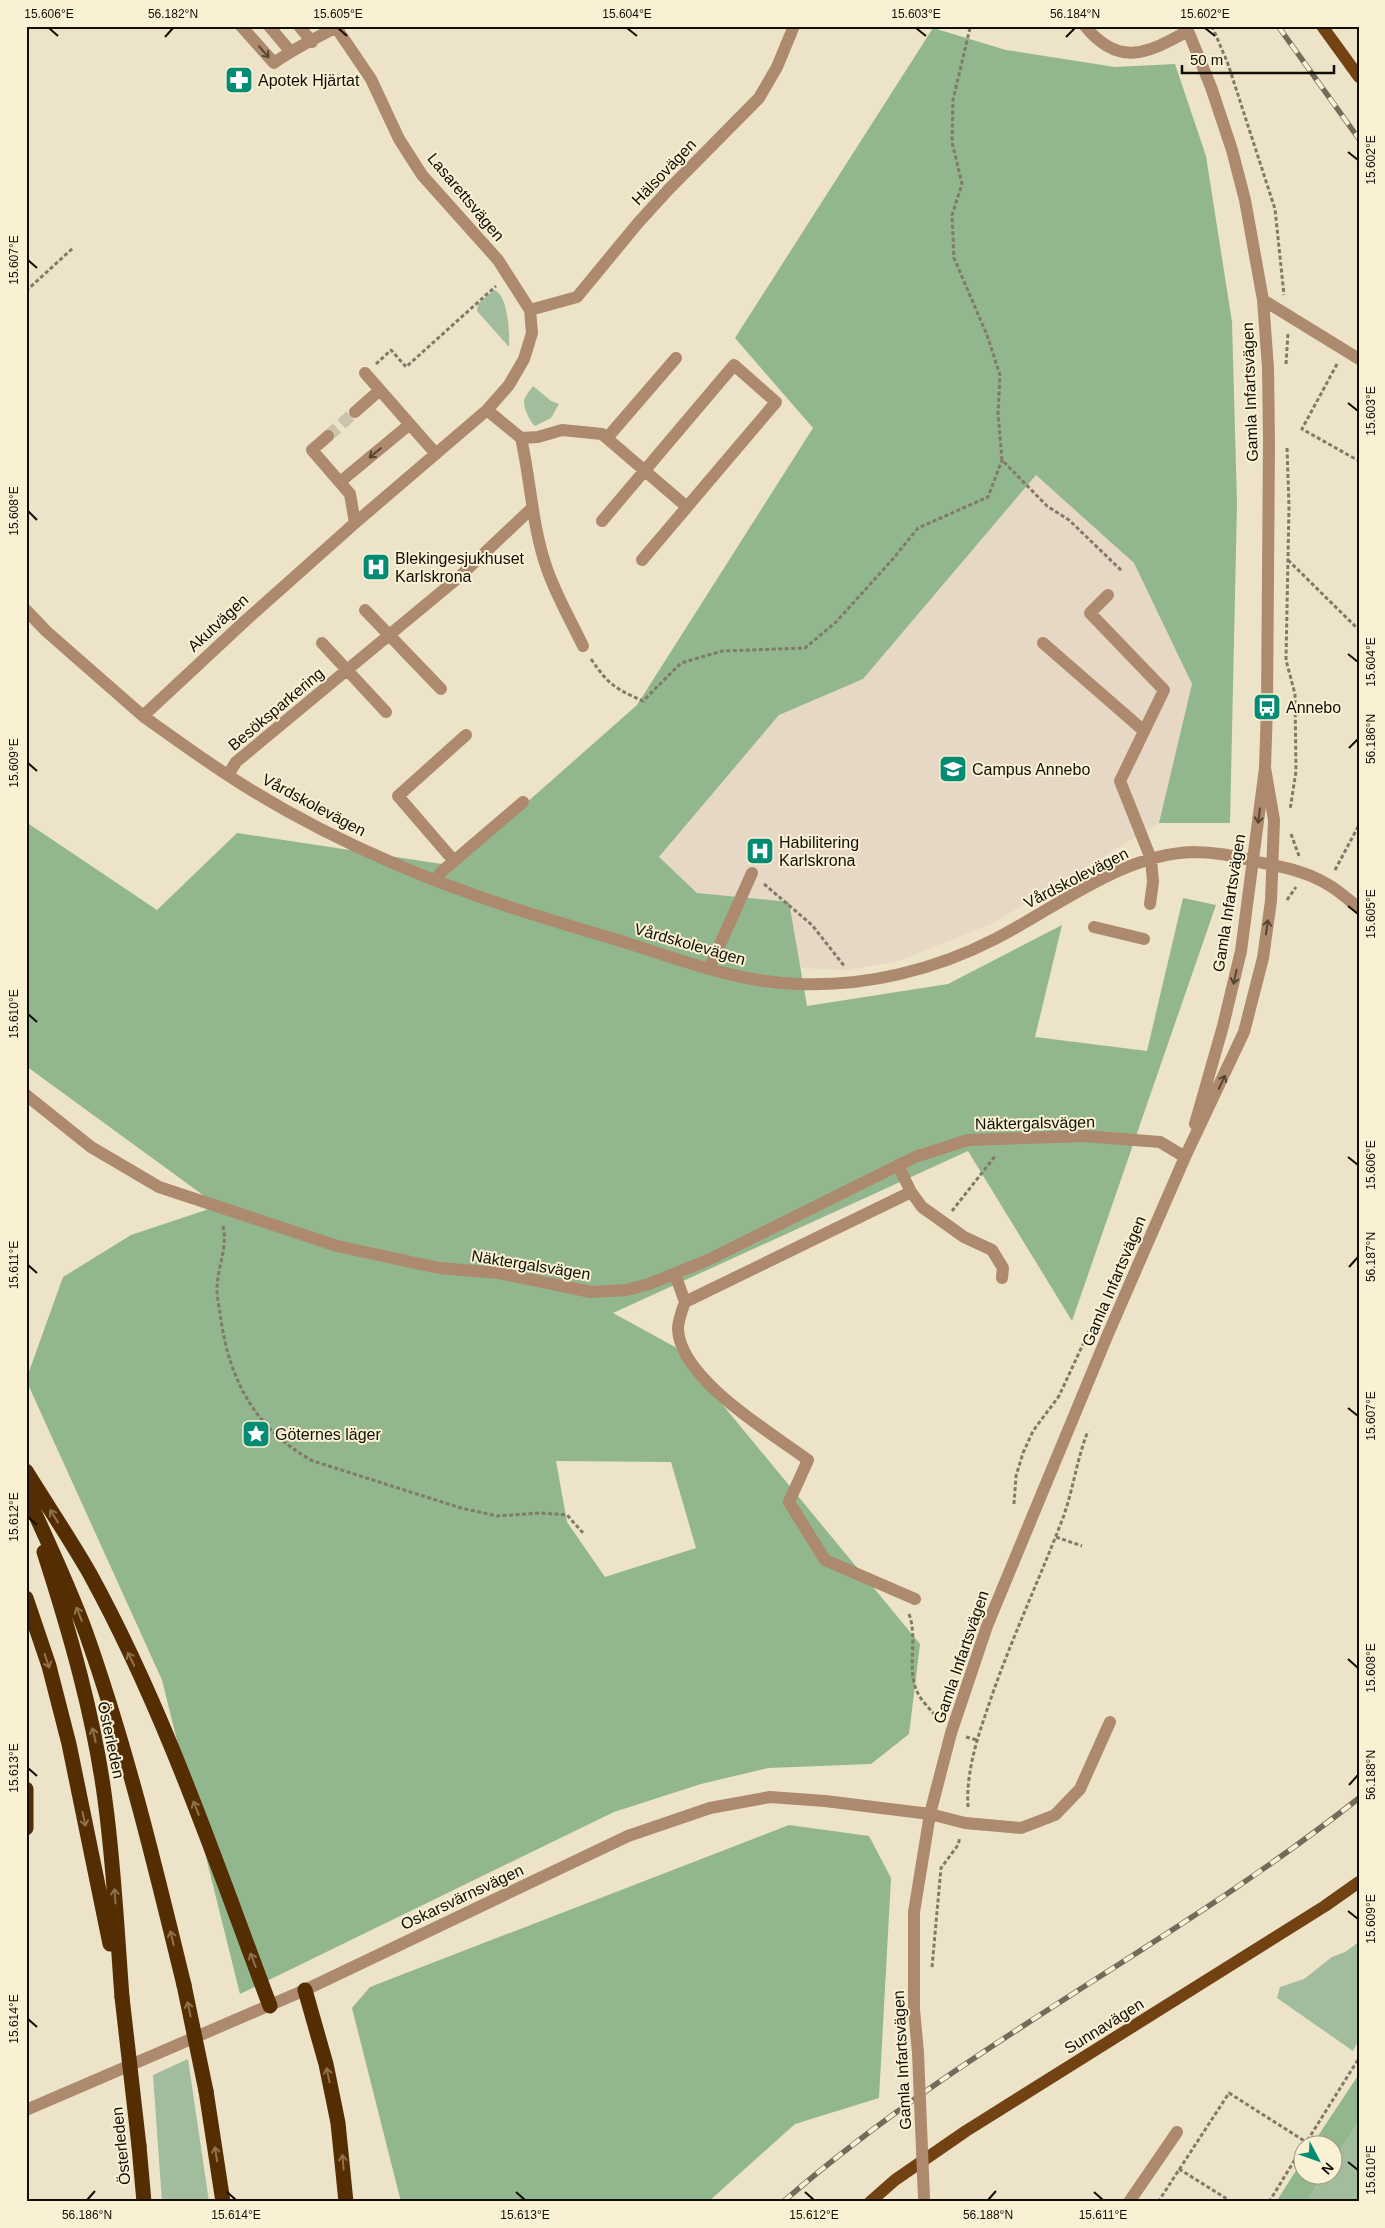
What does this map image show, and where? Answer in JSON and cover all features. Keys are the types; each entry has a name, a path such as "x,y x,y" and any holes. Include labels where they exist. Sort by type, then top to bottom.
{"highway":[{"path":"26,1471 90,1574 157,1715 206,1833 270,2006"},
{"path":"26,1494 63,1574 86,1632 108,1698 158,1873 206,2091 223,2202"},
{"name":"Österleden","path":"26,1498 74,1654 97,1748 112,1854 122,1997 144,2202"},
{"name":"Österleden","path":"26,1598 49,1666 68,1744 122,1997"},
{"path":"26,1789 26,1828"},
{"path":"305,1990 326,2064 338,2123 346,2202"}],"main road":[{"path":"1322,26 1359,77"},
{"name":"Sunnavägen","path":"870,2202 895,2180 966,2131 1325,1906 1359,1882"}],"street":[{"path":"242,26 274,64 290,51 312,42 336,27"},
{"path":"269,26 290,51"},
{"path":"299,26 312,42"},
{"name":"Hälsovägen","path":"530,310 577,297 651,210 759,98 777,67 794,26"},
{"path":"1085,26 1095,38 1115,51 1141,53 1187,29"},
{"name":"Lasarettsvägen","path":"336,27 371,79 400,139 422,175 498,260 530,310"},
{"name":"Gamla Infartsvägen","path":"1185,1157 1232,991 1241,951 1265,768 1269,442 1268,368 1262,300 1245,200 1232,150 1211,87 1187,29"},
{"path":"1262,300 1359,359"},
{"name":"Akutvägen","path":"143,716 244,621 354,523 487,410 509,385 524,359 532,333 530,310"},
{"path":"607,438 676,358"},
{"path":"602,521 734,365 776,402 642,560"},
{"path":"365,373 436,454"},
{"path":"355,412 380,390"},
{"path":"487,410 521,438 528,470 531,508 547,570 583,646"},
{"path":"340,482 410,424"},
{"path":"521,438 562,430 602,434 687,507"},
{"path":"328,436 312,450 350,494 354,523"},
{"name":"Besöksparkering","path":"228,775 236,762 458,578 531,508"},
{"path":"1108,595 1090,613 1164,690 1120,781 1151,859 1153,882 1150,904"},
{"path":"26,610 46,631 143,716"},
{"path":"365,610 441,689"},
{"path":"1043,642 1144,731"},
{"name":"Besöksparkering","path":"322,643 386,712"},
{"name":"Vårdskolevägen","path":"143,716 228,775 322,829 392,863 512,909 709,969 747,978 798,984 850,982 899,975 944,962 994,940 1087,887 1122,870 1151,859 1192,852 1226,855 1298,871 1327,884 1359,908"},
{"path":"454,861 398,796 466,735"},
{"name":"Gamla Infartsvägen","path":"924,2200 918,2053 914,2009 914,1912 930,1814 951,1733 987,1626 1108,1334 1185,1157 1244,1032 1263,958 1274,865 1274,820 1265,768"},
{"path":"436,880 441,872 523,802"},
{"path":"709,969 752,873"},
{"path":"1094,928 1144,938"},
{"name":"Näktergalsvägen","path":"26,1095 91,1147 159,1187 337,1246 439,1268 498,1273 591,1292 626,1290 674,1274 708,1260 914,1157 968,1140 1084,1136 1160,1142 1185,1157"},
{"path":"898,1165 911,1192 922,1207 964,1237 992,1250 1003,1268 1002,1278"},
{"path":"685,1302 911,1192"},
{"path":"674,1274 685,1302 678,1328 684,1354 721,1397 808,1460 789,1502 825,1560 915,1599"},
{"name":"Oskarsvärnsvägen","path":"26,2110 270,2006 628,1836 710,1808 770,1797 825,1801 930,1814 965,1823 1021,1828 1055,1815 1080,1789 1110,1722"},
{"path":"1129,2202 1177,2132"}],"path":[{"path":"1212,26 1228,64 1275,209 1287,315 1288,348 1285,367"},
{"path":"583,646 605,680 616,689 643,701 682,663 722,652 805,648 836,622 918,528 954,510 988,497 1002,460 998,414 1000,375 987,335 954,258 952,216 962,184 952,142 952,100 970,28"},
{"path":"26,291 73,248"},
{"path":"365,373 391,350 406,367 508,276"},
{"path":"1344,350 1302,429 1359,461"},
{"path":"1287,446 1288,559 1286,660 1294,694 1296,771 1289,820"},
{"path":"1002,460 1047,506 1069,520 1122,571"},
{"path":"1288,559 1359,630"},
{"path":"1327,884 1359,825"},
{"path":"1285,902 1296,890 1298,871 1299,852 1289,830"},
{"path":"752,873 812,925 846,970"},
{"path":"942,1223 1010,1139"},
{"path":"218,1206 226,1238 217,1290 226,1350 242,1391 264,1424 294,1451 313,1461 461,1508 497,1516 540,1513 567,1515 584,1534"},
{"path":"1014,1504 1016,1476 1023,1453 1033,1431 1059,1396 1093,1323"},
{"path":"932,1973 941,1868 958,1845 965,1823 968,1808 967,1787 977,1740 1003,1664 1063,1520 1081,1449 1092,1422"},
{"path":"1056,1537 1082,1546"},
{"path":"900,1593 911,1618 916,1689 934,1714"},
{"path":"1310,2136 1359,2058"},
{"path":"1158,2202 1229,2092 1292,2137"},
{"path":"1269,2202 1292,2165"},
{"path":"1179,2169 1232,2202"}],"shaded area":[{"name":"Campus Annebo","path":"1036,475 1134,563 1192,684 1159,823 993,923 898,961 846,970 800,968 789,903 697,893 659,858 779,715 863,679"}],"green space":[{"path":"933,28 1006,50 1115,67 1175,64 1206,156 1232,322 1237,504 1230,823 1159,823 1192,684 1134,563 1036,475 863,679 779,715 659,857 697,893 789,902 807,1006 948,984 1062,925 1035,1037 1147,1051 1183,898 1216,905 1072,1321 968,1151 613,1313 675,1347 920,1644 909,1734 871,1764 768,1768 701,1784 614,1812 240,1994 162,1680 26,1380 63,1277 131,1235 218,1206 26,1066 26,822 157,910 237,833 455,866 637,705 813,428 735,338","holes":["556,1461 671,1462 696,1548 605,1577 567,1522"]},
{"path":"494,290 499,293 505,306 509,347 477,311 478,304"},
{"path":"533,386 551,401 559,404 551,418 535,426 527,414 524,403"},
{"path":"789,1825 869,1836 891,1878 879,2098 795,2124 708,2202 401,2202 352,2008 370,1987"},
{"path":"1359,1942 1359,2040 1353,2051 1277,1998 1280,1987 1304,1979 1332,1957 1345,1952"},
{"path":"188,2059 209,2202 162,2202 153,2075"},
{"path":"1359,2074 1359,2121 1342,2147 1342,2136 1318,2136"},
{"path":"1359,2121 1359,2202 1306,2202 1316,2186 1342,2186 1342,2147"},
{"path":"1292,2177 1292,2186 1316,2186 1306,2202 1276,2202"}],"tunnel":[{"path":"328,436 355,412"}],"railway":[{"path":"1278,26 1359,139"},
{"path":"783,2202 851,2146 922,2094 1216,1901 1289,1851 1359,1798"}],"place":[{"name":"Apotek Hjärtat","path":"239,80"},
{"name":"Blekingesjukhuset Karlskrona","path":"376,567"},
{"name":"Annebo","path":"1267,707"},
{"name":"Campus Annebo","path":"953,769"},
{"name":"Habilitering Karlskrona","path":"760,851"},
{"name":"Göternes läger","path":"256,1434"}]}
